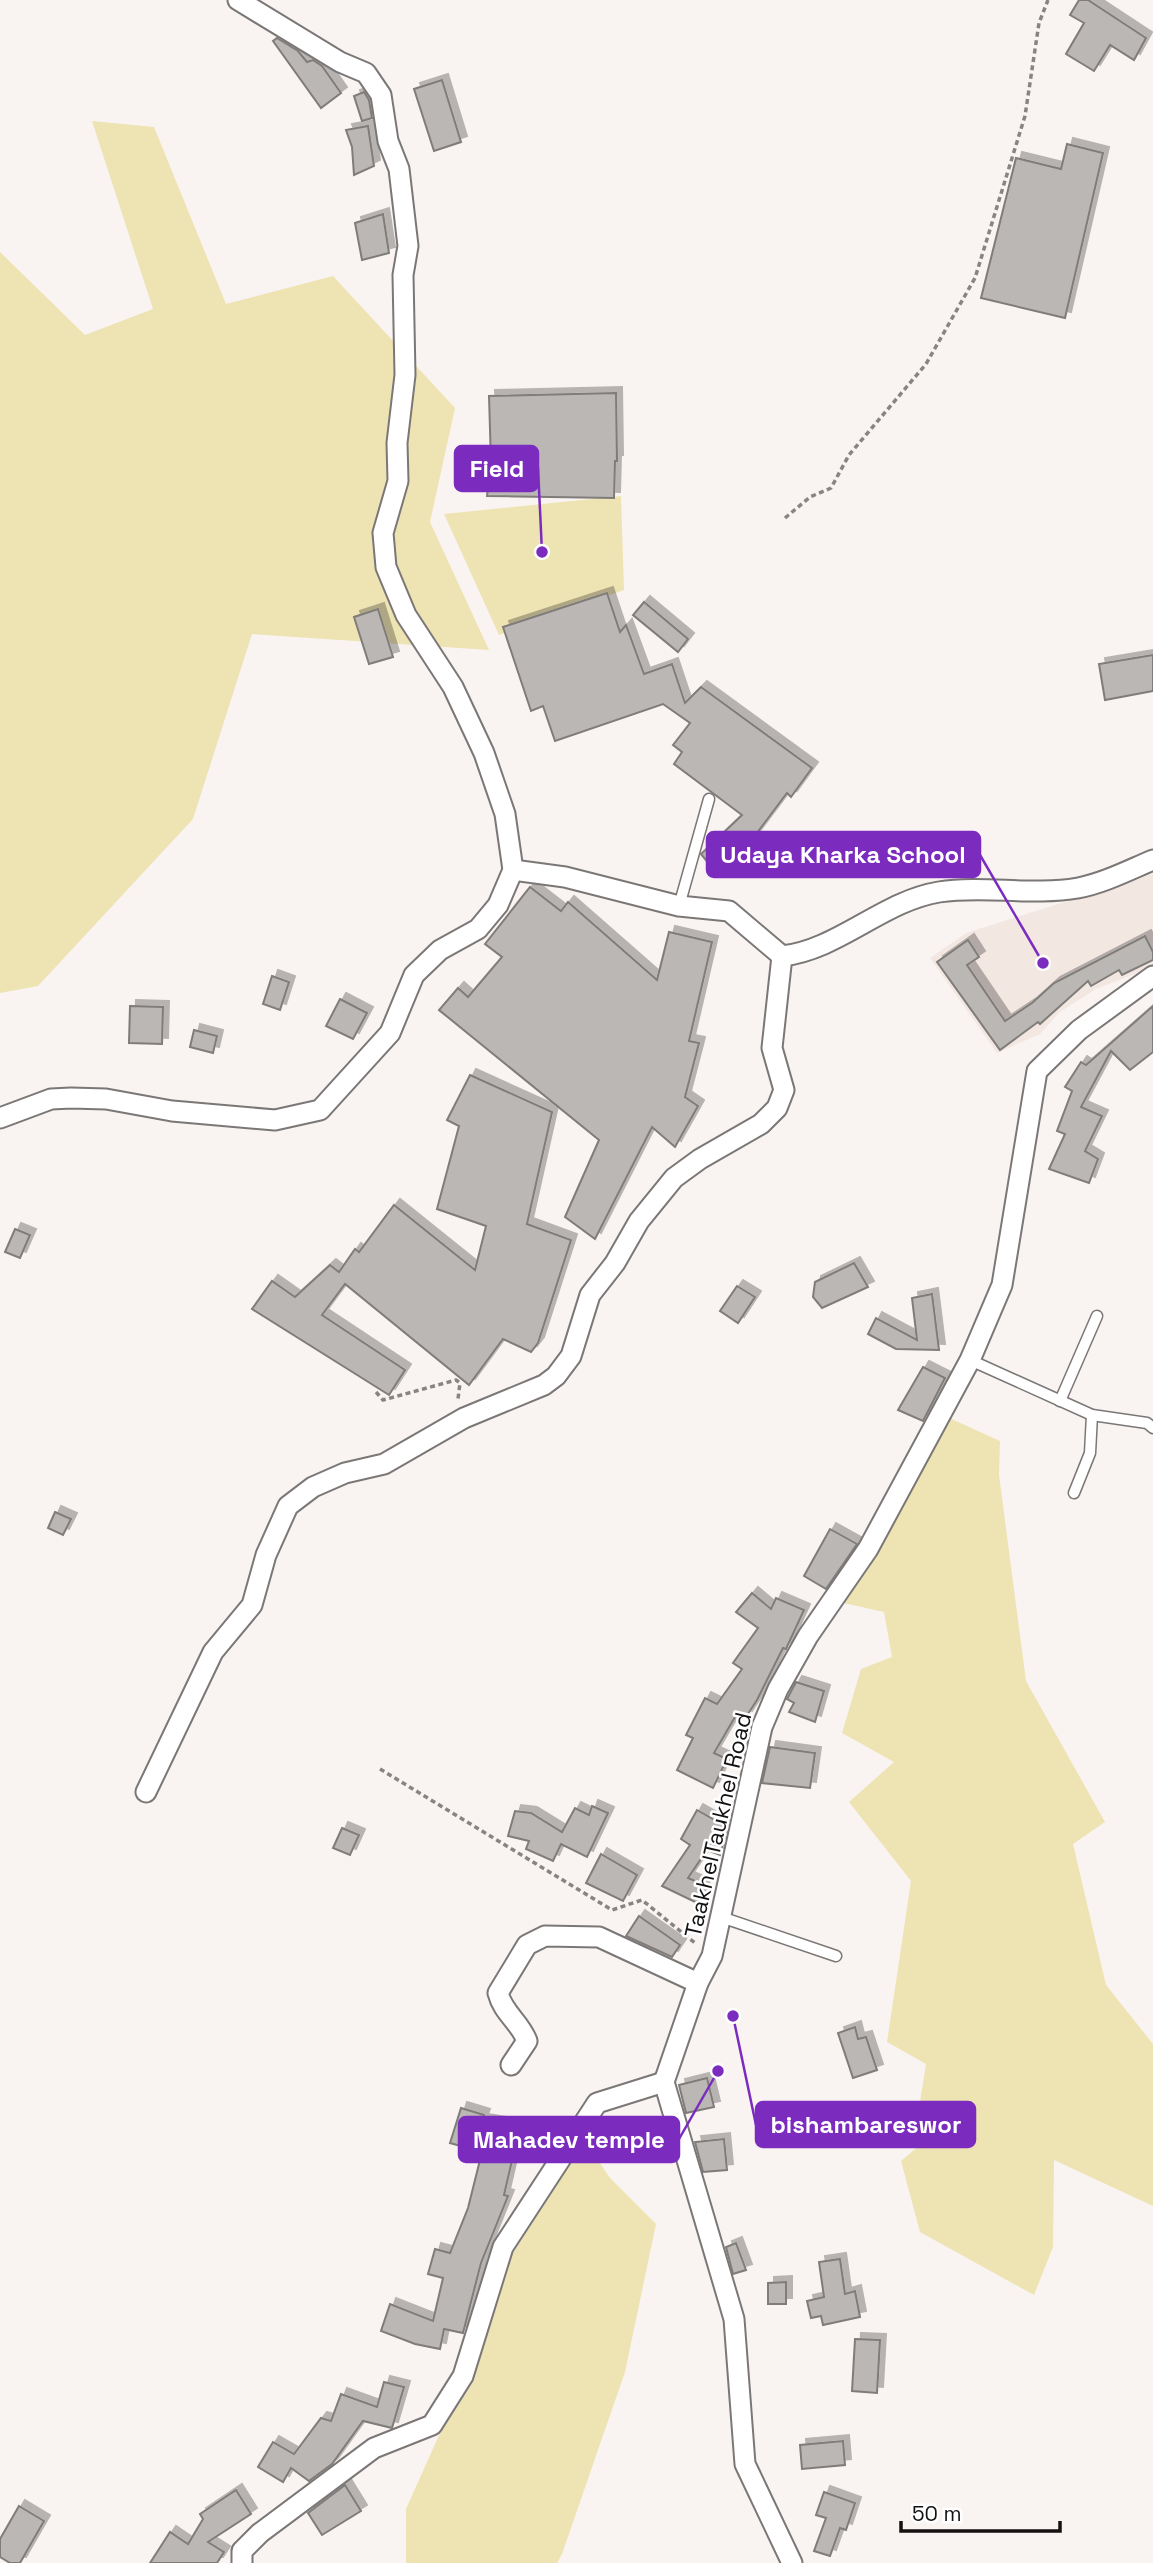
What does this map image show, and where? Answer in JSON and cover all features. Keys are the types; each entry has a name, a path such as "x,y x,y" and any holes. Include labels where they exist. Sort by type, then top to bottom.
{"street":[{"path":"0,1118 51,1099 71,1098 106,1099 172,1111 275,1119 320,1110 390,1034 414,975 440,950 478,929 498,905 513,870 505,814 484,753 453,687 406,615 386,567 383,534 398,481 397,443 405,375 403,275 408,246 399,169 387,141 381,95 366,73 340,62 238,0"},
{"path":"513,870 565,877 679,906 729,912 782,956 803,954 902,904 941,892 1029,891 1079,887 1153,860"},
{"path":"146,1792 213,1652 252,1605 266,1555 288,1506 313,1488 345,1473 384,1464 464,1418 544,1385 556,1376 571,1356 590,1295 615,1263 639,1221 665,1188 700,1158 761,1124 777,1108 783,1090 772,1048 782,956"},
{"name":"TaakhelTaukhel Road","path":"664,2082 698,1983 712,1956 762,1727 808,1636 868,1549 970,1360 1002,1285 1037,1071 1079,1030 1153,976"},
{"path":"511,2065 527,2041 524,2031 501,2006 498,1993 527,1945 545,1936 599,1937 698,1983"},
{"path":"242,2563 242,2551 260,2533 374,2448 432,2425 463,2376 503,2247 597,2103 664,2082 733,2319 745,2464 792,2563"}],"lane":[{"path":"679,906 709,799"},
{"path":"1059,1401 1097,1316"},
{"path":"970,1360 1092,1415 1147,1423 1153,1428"},
{"path":"1074,1493 1090,1453 1092,1415"},
{"path":"721,1917 836,1956"}],"path":[{"path":"785,518 810,497 831,488 849,455 926,363 975,278 1025,116 1039,23 1048,0"},
{"path":"376,1392 383,1400 449,1380 457,1380 460,1389"},
{"path":"380,1769 611,1910 642,1900 712,1956"}],"shaded area":[{"path":"92,121 154,127 226,304 333,276 455,408 430,522 489,650 252,634 193,819 38,986 0,993 0,252 85,335 153,309"},
{"path":"621,496 624,590 499,635 444,514"},
{"path":"1153,874 1153,967 1096,989 1060,1012 1040,1034 997,1053 930,958 966,933"},
{"path":"945,1416 1000,1441 999,1475 1026,1681 1105,1822 1073,1844 1106,1985 1153,2044 1153,2206 1054,2160 1053,2247 1034,2295 920,2232 901,2161 934,2133 920,2102 926,2064 887,2042 911,1881 849,1802 894,1762 842,1733 861,1669 892,1657 884,1612 839,1602"},
{"path":"582,2137 610,2178 656,2224 625,2372 562,2554 557,2563 406,2563 406,2509 440,2433 472,2384 512,2255"}],"building":[{"path":"1079,0 1088,0 1146,38 1134,60 1110,45 1094,71 1066,54 1084,23 1070,15"},
{"path":"277,38 298,51 307,62 313,60 322,66 341,93 321,108 273,41"},
{"path":"442,80 461,142 434,151 414,89"},
{"path":"364,92 369,100 372,118 362,121 354,96"},
{"path":"368,126 374,166 354,175 352,147 346,130"},
{"path":"1067,144 1103,153 1065,318 981,298 1016,158 1061,169"},
{"path":"383,214 389,253 362,260 355,223"},
{"path":"616,393 617,461 614,498 487,496 491,463 489,396"},
{"path":"607,593 620,632 626,625 644,674 672,664 685,703 701,687 812,768 791,797 787,793 754,837 756,839 718,875 701,854 742,815 674,764 682,752 673,745 690,723 663,704 555,741 543,706 531,711 503,627"},
{"path":"644,602 688,639 678,652 633,615"},
{"path":"378,609 393,657 369,664 354,617"},
{"path":"1153,655 1153,691 1105,700 1099,664"},
{"path":"530,887 561,911 568,902 657,980 669,932 712,942 689,1041 699,1043 685,1097 698,1106 675,1147 652,1127 595,1239 565,1217 599,1140 439,1010 458,988 468,997 502,957 485,944"},
{"path":"1145,936 1153,952 1153,960 1122,975 1119,970 1091,986 1088,981 1040,1024 1038,1022 1000,1050 937,962 968,940 979,957 967,965 1005,1021 1032,1003 1054,983"},
{"path":"272,976 289,982 280,1010 263,1004"},
{"path":"340,999 367,1013 353,1039 326,1026"},
{"path":"130,1006 163,1007 162,1044 129,1043"},
{"path":"1153,1006 1153,1052 1130,1070 1111,1051 1081,1107 1102,1116 1085,1151 1098,1159 1089,1183 1049,1169 1065,1134 1057,1131 1072,1091 1065,1087 1081,1062 1086,1065"},
{"path":"194,1030 217,1036 213,1053 190,1047"},
{"path":"470,1075 552,1112 527,1224 571,1240 538,1343 531,1352 503,1339 469,1385 345,1284 322,1315 405,1370 389,1395 252,1309 272,1281 295,1297 330,1265 339,1272 355,1249 359,1252 394,1205 475,1270 486,1226 437,1209 459,1126 447,1120"},
{"path":"15,1229 30,1235 20,1258 5,1252"},
{"path":"854,1263 868,1287 822,1308 813,1297 815,1282"},
{"path":"737,1286 755,1297 738,1323 720,1311"},
{"path":"932,1294 939,1350 896,1349 868,1334 876,1318 917,1340 912,1298"},
{"path":"923,1367 945,1378 923,1421 898,1410"},
{"path":"55,1512 71,1519 63,1535 48,1528"},
{"path":"830,1529 857,1544 826,1589 804,1576"},
{"path":"752,1593 771,1609 776,1598 804,1610 757,1700 746,1717 738,1712 714,1753 727,1759 713,1788 677,1770 693,1738 686,1735 705,1698 717,1704 742,1669 733,1663 758,1628 736,1612"},
{"path":"796,1682 824,1691 815,1722 789,1712 794,1703 787,1699"},
{"path":"770,1747 815,1753 810,1788 762,1783"},
{"path":"592,1806 608,1813 587,1857 561,1844 553,1861 526,1849 529,1841 508,1836 515,1811 531,1813 562,1832 575,1808 589,1815"},
{"path":"697,1810 727,1827 720,1855 707,1850 688,1878 705,1885 697,1903 662,1886 690,1845 681,1839"},
{"path":"342,1828 359,1835 350,1855 333,1848"},
{"path":"601,1854 637,1875 623,1901 586,1883"},
{"path":"639,1916 680,1945 672,1957 626,1936"},
{"path":"855,2027 858,2039 866,2037 877,2070 853,2078 838,2033"},
{"path":"707,2078 714,2107 686,2113 679,2085"},
{"path":"461,2108 484,2115 482,2120 520,2126 504,2195 508,2196 481,2263 463,2333 444,2329 440,2349 415,2344 381,2331 390,2304 433,2321 443,2278 428,2274 435,2249 450,2253 468,2208 482,2152 450,2143"},
{"path":"724,2139 727,2170 703,2172 695,2142"},
{"path":"736,2243 746,2270 733,2274 726,2247"},
{"path":"840,2259 845,2294 855,2291 860,2317 823,2325 821,2316 811,2318 807,2301 824,2297 819,2262"},
{"path":"786,2282 786,2304 768,2304 768,2283"},
{"path":"855,2339 880,2340 877,2393 852,2391"},
{"path":"384,2382 404,2387 392,2428 363,2421 332,2464 309,2481 291,2468 283,2482 258,2467 273,2442 294,2454 321,2418 331,2421 341,2394 377,2407"},
{"path":"843,2441 845,2465 802,2469 800,2445"},
{"path":"345,2485 361,2511 322,2535 308,2513"},
{"path":"236,2490 251,2514 208,2542 224,2552 217,2563 150,2563 170,2532 188,2544 203,2519 200,2514"},
{"path":"824,2492 855,2503 846,2530 840,2528 830,2556 814,2551 826,2518 816,2515"},
{"path":"19,2506 44,2521 20,2563 10,2563 0,2557 0,2539"}],"place":[{"name":"Field","path":"542,552"},
{"name":"Udaya Kharka School","path":"1043,963"},
{"name":"bishambareswor","path":"733,2016"},
{"name":"Mahadev temple","path":"718,2071"}]}
